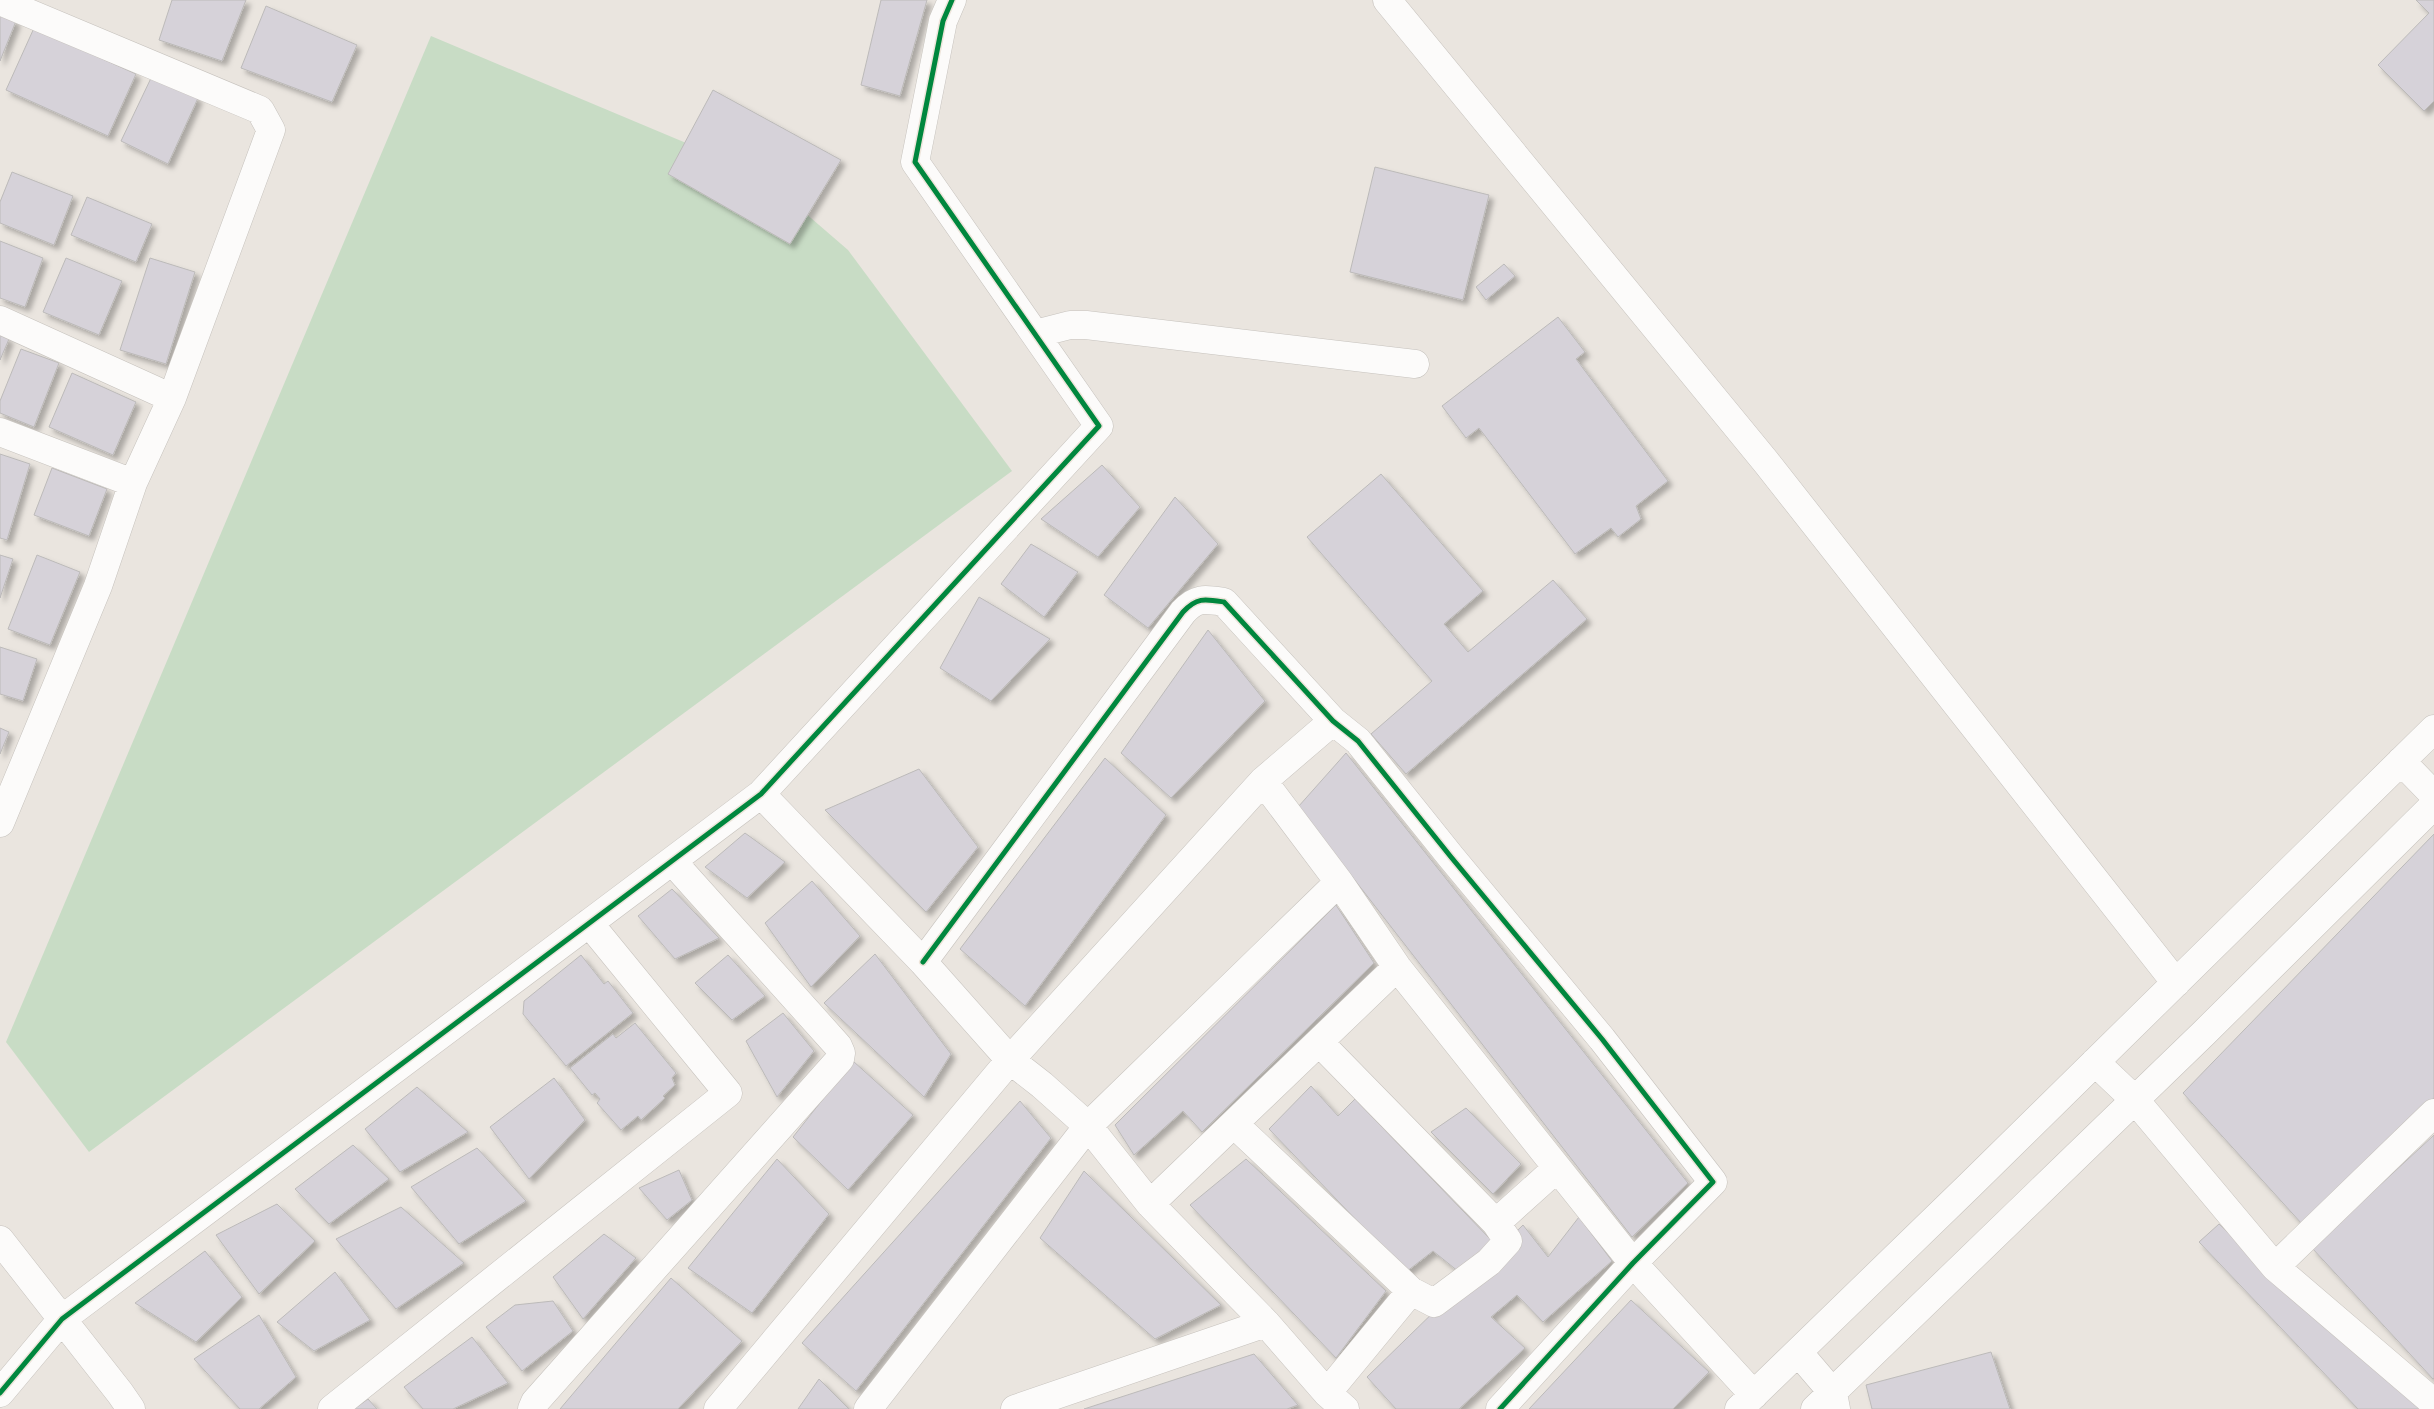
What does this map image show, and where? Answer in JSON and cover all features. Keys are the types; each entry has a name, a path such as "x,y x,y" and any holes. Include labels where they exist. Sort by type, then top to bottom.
{"street":[{"path":"0,1393 62,1319 761,794 1099,426 915,162 943,22 952,0"},
{"path":"1387,0 1766,462 2176,983"},
{"path":"0,1 260,110 271,130 172,398 133,483 98,586 0,824"},
{"path":"0,320 172,398"},
{"path":"1035,334 1070,325 1086,325 1415,364"},
{"path":"0,432 133,483"},
{"path":"924,962 1183,612 1193,602 1206,600 1224,602 1333,721 1358,741 1451,857 1602,1039 1713,1182 1632,1263 1500,1409"},
{"path":"718,1409 1010,1060 1263,781 1333,721"},
{"path":"1263,781 1339,882 1397,967 1632,1263 1746,1402 2434,729"},
{"path":"2401,761 2434,795"},
{"path":"761,794 924,962 1010,1060 1042,1085 1088,1126 1150,1204 1266,1323 1336,1401 1411,1291"},
{"path":"1798,1352 1828,1404 2434,805"},
{"path":"532,1409 535,1402 840,1059 841,1053 838,1046 672,862"},
{"path":"868,1409 1088,1126 1339,882"},
{"path":"332,1409 728,1093 589,923"},
{"path":"1150,1204 1397,967"},
{"path":"1234,1124 1411,1291 1434,1303 1489,1262 1508,1241 1496,1223 1319,1042"},
{"path":"2095,1062 2135,1100 2275,1267 2432,1398"},
{"path":"2275,1267 2434,1113"},
{"path":"1496,1223 1557,1168"},
{"path":"0,1240 131,1409"},
{"path":"1015,1409 1266,1323"}],"green space":[{"path":"431,36 760,174 848,250 1012,471 89,1152 6,1042"}],"building":[{"path":"172,0 246,0 222,61 159,40"},
{"path":"881,0 927,0 900,96 861,85"},
{"path":"2416,0 2434,0 2434,101 2424,111 2378,65 2429,13"},
{"path":"266,6 357,45 332,102 241,68"},
{"path":"0,15 16,21 0,61"},
{"path":"34,28 136,74 108,136 6,90"},
{"path":"152,76 198,98 168,164 121,141"},
{"path":"713,90 841,160 790,244 668,174"},
{"path":"1375,167 1489,195 1463,300 1350,272"},
{"path":"12,172 73,196 54,245 0,223 0,202"},
{"path":"87,197 152,224 136,262 71,235"},
{"path":"0,241 43,258 25,307 0,298"},
{"path":"66,258 122,281 99,335 43,312"},
{"path":"150,258 195,272 166,364 120,350"},
{"path":"1504,264 1515,276 1486,300 1476,287"},
{"path":"1558,317 1585,352 1576,359 1668,481 1636,506 1641,519 1618,537 1611,528 1575,554 1479,428 1466,438 1442,406"},
{"path":"0,335 9,339 0,360"},
{"path":"21,349 59,363 34,427 0,413 0,401"},
{"path":"72,373 136,402 113,455 49,427"},
{"path":"0,454 30,464 7,540 0,538"},
{"path":"1102,465 1140,507 1098,557 1041,519"},
{"path":"52,468 107,489 89,536 34,515"},
{"path":"1381,474 1483,591 1444,624 1468,652 1553,580 1587,619 1406,774 1371,734 1432,681 1307,537"},
{"path":"1175,497 1218,544 1148,628 1104,595"},
{"path":"1031,544 1078,572 1044,617 1001,584"},
{"path":"0,555 13,559 0,598"},
{"path":"37,555 80,572 50,645 8,629"},
{"path":"979,597 1050,639 991,701 940,668"},
{"path":"1208,630 1265,701 1171,798 1121,753"},
{"path":"0,647 37,659 23,701 0,694"},
{"path":"0,728 9,732 0,754"},
{"path":"1346,753 1688,1183 1632,1237 1298,807"},
{"path":"1105,758 1166,815 1025,1006 960,949"},
{"path":"919,769 978,847 926,912 825,810"},
{"path":"745,833 785,862 747,898 705,867"},
{"path":"2434,834 2434,1098 2302,1224 2183,1093"},
{"path":"812,881 860,936 811,987 765,923"},
{"path":"672,889 719,938 675,959 638,916"},
{"path":"1336,905 1374,963 1202,1132 1183,1111 1134,1155 1115,1125"},
{"path":"875,954 951,1054 924,1097 824,1003"},
{"path":"581,955 604,984 608,981 633,1013 566,1066 523,1014 524,1001"},
{"path":"728,955 765,996 732,1020 695,983"},
{"path":"783,1013 814,1051 777,1097 746,1041"},
{"path":"635,1023 676,1073 672,1078 675,1085 663,1096 665,1098 641,1120 638,1116 621,1130 597,1103 600,1099 595,1093 592,1095 570,1068 613,1034 616,1038"},
{"path":"853,1061 913,1115 848,1190 793,1137"},
{"path":"554,1078 585,1120 529,1179 490,1127"},
{"path":"1311,1086 1338,1116 1355,1099 1492,1241 1459,1272 1433,1251 1406,1272 1269,1129"},
{"path":"417,1087 468,1132 400,1172 365,1129"},
{"path":"1020,1101 1051,1138 856,1391 802,1343"},
{"path":"1466,1108 1521,1164 1493,1194 1431,1132"},
{"path":"2434,1135 2434,1378 2433,1379 2312,1248"},
{"path":"353,1145 389,1179 329,1224 295,1189"},
{"path":"477,1148 526,1201 459,1244 411,1187"},
{"path":"777,1159 829,1214 752,1313 688,1268"},
{"path":"1246,1159 1386,1291 1336,1358 1190,1205"},
{"path":"679,1170 692,1200 667,1220 639,1188"},
{"path":"1084,1171 1221,1305 1155,1339 1040,1238"},
{"path":"277,1204 315,1241 259,1294 216,1235"},
{"path":"401,1207 464,1263 396,1309 336,1239"},
{"path":"1579,1217 1612,1261 1543,1322 1517,1295 1491,1317 1525,1348 1459,1409 1396,1409 1367,1377 1523,1225 1548,1257"},
{"path":"2219,1224 2420,1409 2358,1409 2199,1242"},
{"path":"604,1234 636,1258 583,1319 553,1277"},
{"path":"205,1251 242,1297 196,1342 135,1303"},
{"path":"335,1272 370,1320 314,1351 277,1322"},
{"path":"671,1278 742,1341 678,1409 560,1409"},
{"path":"1631,1300 1709,1372 1673,1409 1529,1409"},
{"path":"553,1301 573,1331 522,1371 486,1327 515,1305"},
{"path":"259,1315 296,1377 259,1409 240,1409 194,1359"},
{"path":"472,1337 508,1383 453,1409 423,1409 404,1387"},
{"path":"1991,1352 2010,1409 1872,1409 1866,1385"},
{"path":"1254,1354 1298,1405 1287,1409 1084,1409"},
{"path":"819,1379 849,1409 798,1409"},
{"path":"368,1399 377,1409 354,1409"}],"cycle path":[{"path":"0,1393 62,1319 761,794 1099,426 915,162 943,21 952,0"},
{"path":"923,962 1183,612 1197,601 1212,600 1224,602 1333,721 1358,741 1451,857 1602,1039 1713,1182 1633,1263 1500,1409"}]}
